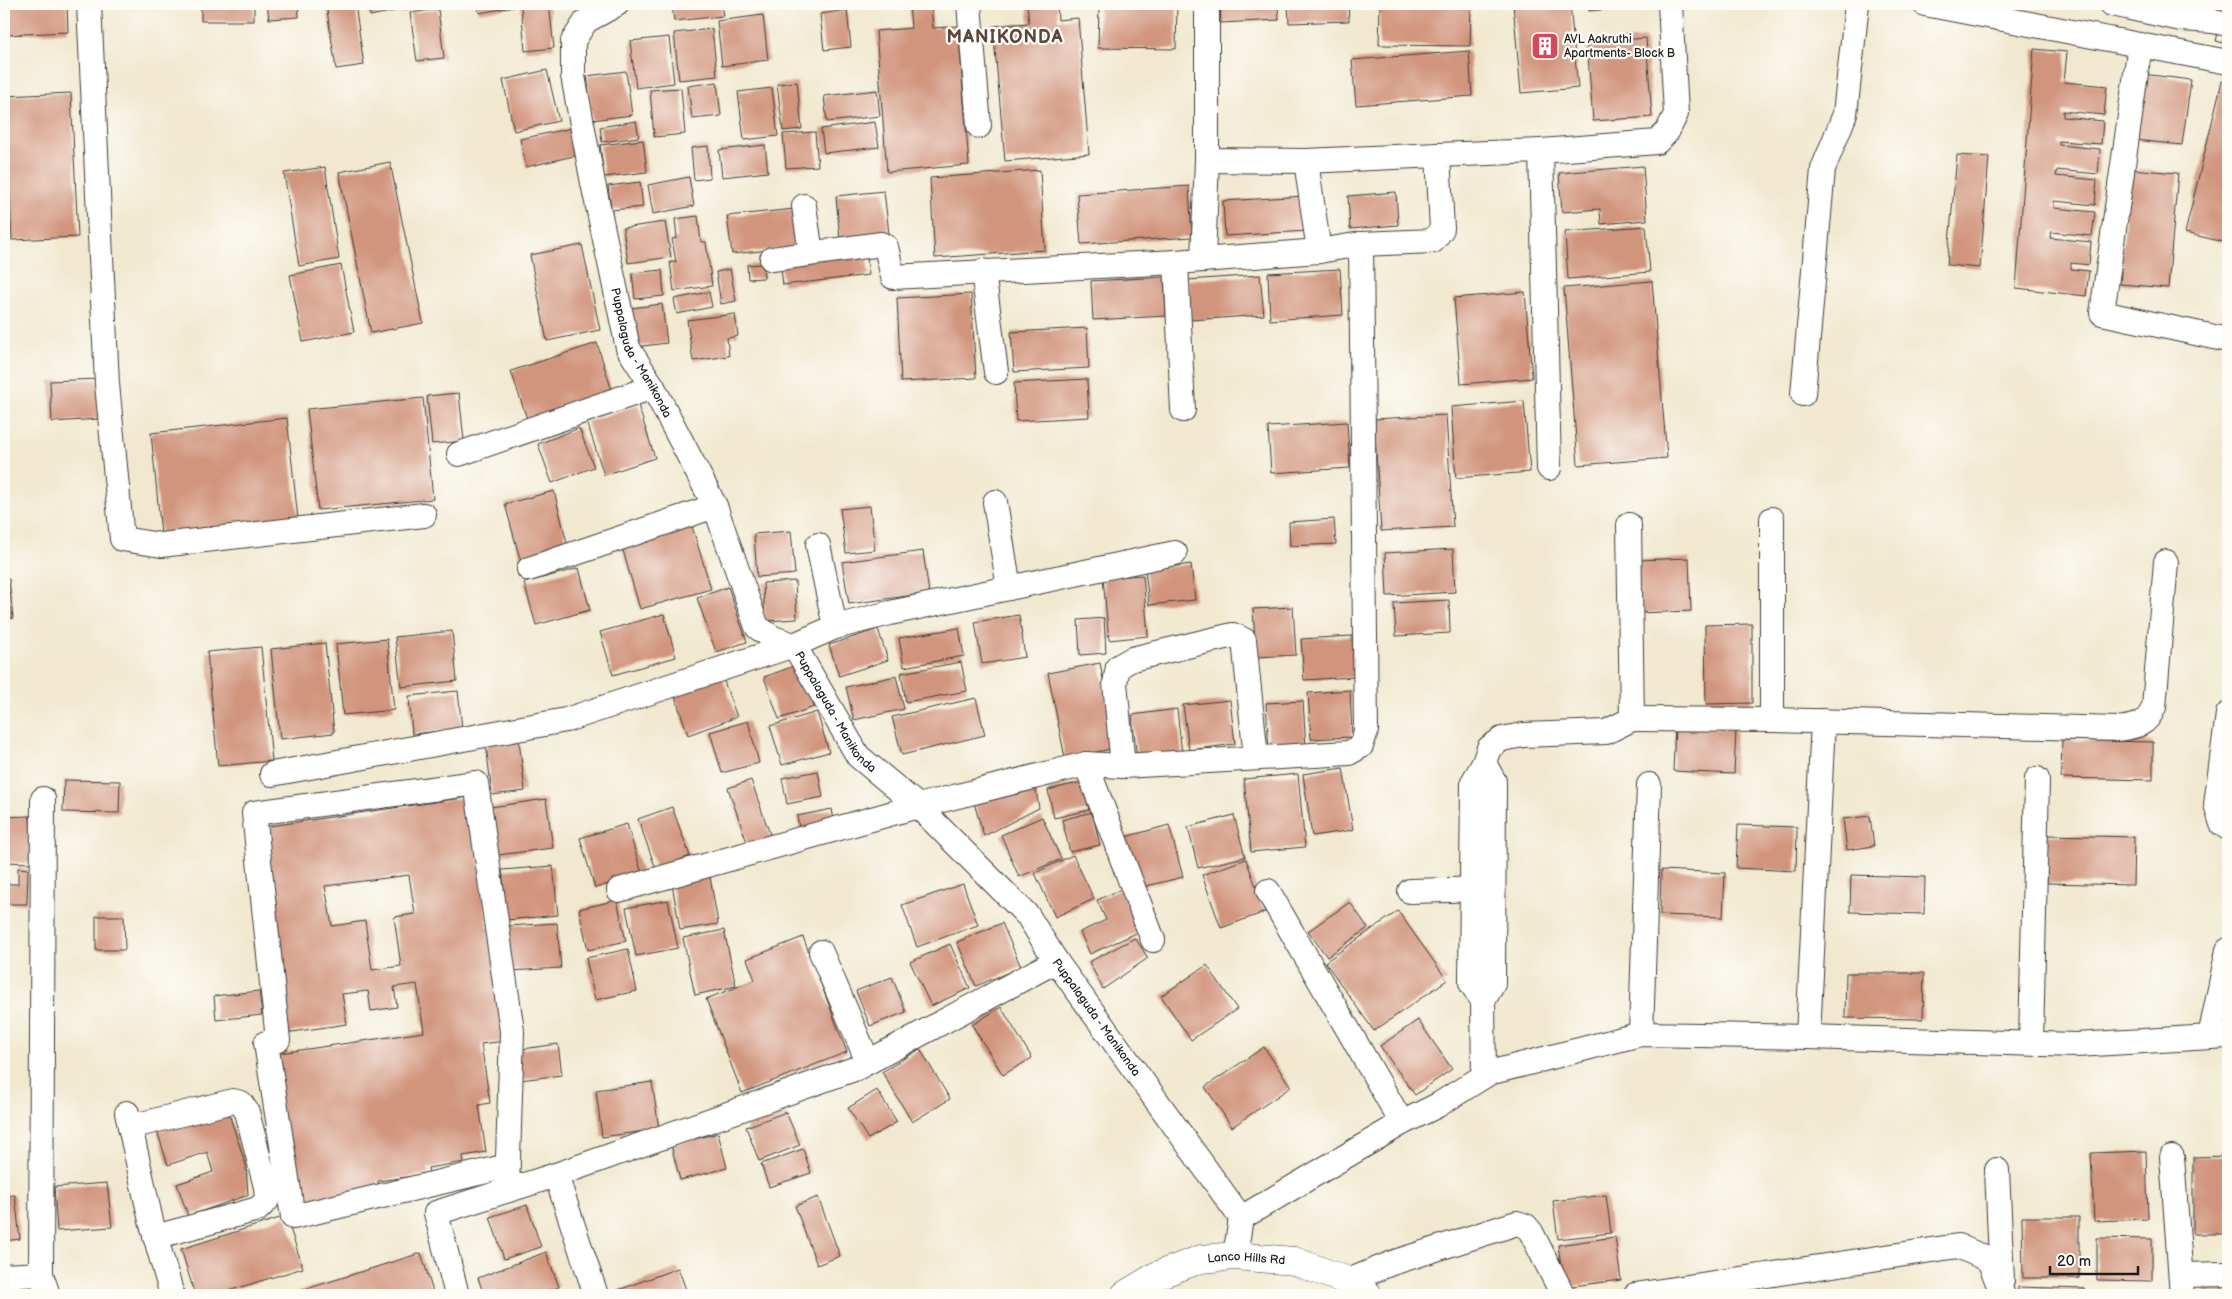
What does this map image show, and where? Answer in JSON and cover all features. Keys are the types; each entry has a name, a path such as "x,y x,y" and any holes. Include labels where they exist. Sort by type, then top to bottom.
{"street":[{"path":"89,4 108,384 122,539 160,545 424,515"},
{"name":"Puppalaguda - Manikonda","path":"617,4 586,21 573,40 573,76 593,183 628,348 653,387 715,506 757,627 773,638 794,645 858,756 918,806 1028,916 1056,961 1241,1218"},
{"path":"969,4 979,126"},
{"path":"1203,260 1207,160 1207,4"},
{"path":"1207,160 1306,161 1541,151 1657,142 1667,132 1676,114 1670,4"},
{"path":"1803,394 1823,169 1845,114 1857,4"},
{"path":"1925,4 2228,62"},
{"path":"2112,4 2181,19 2212,20 2228,24"},
{"path":"2140,45 2102,314 2228,340"},
{"path":"1541,151 1549,468"},
{"path":"772,259 881,244 886,247 893,277 983,270 1176,262 1319,251 1361,244 1433,241 1442,229 1438,155"},
{"path":"1306,161 1319,251"},
{"path":"804,206 811,253"},
{"path":"619,890 918,806 1086,764 1123,766 1349,753 1361,746 1366,731 1361,244"},
{"path":"1176,262 1183,410"},
{"path":"983,270 996,372"},
{"path":"459,454 653,387"},
{"path":"995,502 1009,588"},
{"path":"529,569 715,506"},
{"path":"1772,519 1772,720"},
{"path":"1629,525 1632,719"},
{"path":"818,545 835,627"},
{"path":"272,774 566,720 794,645 835,627 890,613 1175,553"},
{"path":"1484,1076 1483,1001 1493,984 1483,889 1483,828 1494,781 1484,763 1489,748 1502,739 1523,735 1606,732 1632,719 1824,721 2118,730 2135,727 2149,720 2154,707 2166,562"},
{"path":"1123,766 1115,682 1118,667 1132,659 1233,635 1244,640 1256,758"},
{"path":"2228,714 2216,804 2222,824 2228,828"},
{"path":"1808,1037 1824,721"},
{"path":"1086,764 1153,940"},
{"path":"2031,1043 2037,779"},
{"path":"507,1190 508,1166 512,1031 476,783 254,813 278,1040 266,1043 293,1217 508,1166"},
{"path":"1641,1034 1649,784"},
{"path":"4,1276 45,1284 43,799"},
{"path":"1410,891 1483,889"},
{"path":"1268,891 1402,1123"},
{"path":"1235,1256 1241,1218 1402,1123 1438,1106 1489,1073 1641,1034 2076,1045 2219,1036 2228,950"},
{"path":"821,952 868,1062"},
{"path":"457,1295 436,1213 556,1175 857,1068 1056,961"},
{"path":"155,1237 258,1209 267,1200 266,1187 247,1112 242,1103 233,1101 128,1119 155,1237 172,1295"},
{"path":"2172,1157 2182,1285 2228,1274"},
{"path":"1997,1170 2002,1294"},
{"path":"556,1175 596,1295"},
{"path":"1358,1288 1401,1260 1517,1223 1526,1226 1531,1232 1563,1295"},
{"path":"1635,1295 1958,1246 1989,1260 2002,1294"},
{"name":"Lanco Hills Rd","path":"1125,1295 1158,1275 1201,1260 1235,1256 1294,1261 1358,1288"}],"building":[{"path":"4,4 67,4 68,32 4,35"},
{"path":"201,4 254,4 254,21 201,21"},
{"path":"267,4 298,4 299,17 269,19"},
{"path":"326,4 355,4 364,65 336,69"},
{"path":"368,4 394,4 395,11 370,16"},
{"path":"401,4 431,4 431,5 402,10"},
{"path":"477,4 524,4 524,5 479,13"},
{"path":"549,4 554,48 525,51 521,6"},
{"path":"672,4 721,4 723,16 674,21"},
{"path":"909,4 931,4 933,28 958,26 969,165 887,172 876,31 911,28"},
{"path":"1027,4 1057,4 1058,20 1078,18 1089,154 1005,161 993,26 1029,23"},
{"path":"1099,4 1177,4 1176,49 1098,48"},
{"path":"1220,4 1278,4 1279,20 1221,23"},
{"path":"1288,4 1348,4 1349,21 1289,23"},
{"name":"AVL Aakruthi Apartments- Block B","path":"1513,4 1570,4 1578,88 1521,93"},
{"path":"1589,4 1645,4 1645,6 1589,11"},
{"path":"2194,4 2228,4 2228,20 2192,13"},
{"path":"1380,5 1471,6 1470,46 1379,45"},
{"path":"438,9 444,58 417,61 410,13"},
{"path":"847,10 851,47 824,50 820,14"},
{"path":"763,15 768,60 722,66 717,21"},
{"path":"2220,25 2228,27 2228,44 2216,41"},
{"path":"712,29 717,76 679,80 674,33"},
{"path":"669,37 674,83 636,88 630,41"},
{"path":"1646,38 1652,117 1593,121 1587,43"},
{"path":"2034,49 2067,52 2064,82 2107,86 2104,115 2063,111 2063,117 2103,121 2101,144 2059,141 2059,145 2100,149 2098,174 2057,170 2056,176 2097,180 2095,205 2054,201 2054,208 2095,212 2092,236 2051,232 2050,238 2091,242 2089,265 2071,263 2071,269 2089,271 2086,296 2016,288"},
{"path":"1469,51 1472,96 1356,105 1352,60"},
{"path":"547,70 559,121 514,131 503,80"},
{"path":"626,71 632,115 592,120 587,76"},
{"path":"2143,74 2191,80 2182,145 2135,140"},
{"path":"2222,81 2228,82 2228,243 2185,233"},
{"path":"717,82 721,116 692,119 688,86"},
{"path":"797,82 802,129 783,131 777,84"},
{"path":"681,88 685,134 654,137 650,90"},
{"path":"772,88 778,136 744,140 738,92"},
{"path":"877,90 880,116 827,122 824,96"},
{"path":"71,93 78,237 12,240 5,96"},
{"path":"636,121 639,137 602,142 600,127"},
{"path":"875,122 879,147 824,153 821,129"},
{"path":"572,128 578,155 526,167 520,139"},
{"path":"815,132 818,166 786,168 783,134"},
{"path":"643,140 647,172 604,177 600,145"},
{"path":"765,145 768,172 722,177 719,150"},
{"path":"708,146 710,178 694,180 691,148"},
{"path":"1957,155 1989,157 1980,268 1947,265"},
{"path":"390,162 423,323 371,333 339,172"},
{"path":"1643,166 1647,220 1601,224 1600,209 1562,212 1559,173"},
{"path":"325,167 339,259 299,266 284,173"},
{"path":"2129,169 2178,173 2168,288 2120,284"},
{"path":"1040,170 1045,250 935,258 930,178"},
{"path":"689,177 694,206 653,214 648,185"},
{"path":"4,179 8,239 4,239"},
{"path":"640,182 643,207 611,210 608,186"},
{"path":"1189,186 1192,237 1081,244 1077,194"},
{"path":"884,191 889,234 840,240 836,196"},
{"path":"1396,192 1398,225 1350,229 1348,196"},
{"path":"1305,196 1307,231 1225,236 1223,201"},
{"path":"794,209 798,247 732,254 727,216"},
{"path":"698,216 701,242 706,242 712,286 674,291 670,262 676,262 672,239 677,238 675,219"},
{"path":"665,222 671,257 628,263 623,228"},
{"path":"1646,226 1650,272 1568,279 1565,232"},
{"path":"582,245 600,330 547,341 530,255"},
{"path":"866,250 869,275 783,285 780,260"},
{"path":"763,264 764,278 748,279 747,265"},
{"path":"341,265 354,332 303,342 290,275"},
{"path":"730,269 736,301 721,304 716,272"},
{"path":"1340,269 1343,315 1270,320 1268,273"},
{"path":"662,270 664,296 635,299 632,273"},
{"path":"1260,275 1264,315 1191,320 1188,280"},
{"path":"1164,277 1166,316 1093,320 1091,281"},
{"path":"1652,281 1667,458 1578,465 1564,288"},
{"path":"709,292 712,307 677,314 674,299"},
{"path":"1525,292 1532,378 1461,384 1454,298"},
{"path":"971,294 976,378 901,382 897,298"},
{"path":"662,304 667,343 635,347 631,308"},
{"path":"735,314 738,336 727,338 729,356 693,361 687,320"},
{"path":"1087,328 1089,368 1014,372 1011,332"},
{"path":"597,343 613,394 528,422 511,371"},
{"path":"98,379 100,419 52,422 50,381"},
{"path":"1087,379 1089,417 1016,421 1014,383"},
{"path":"459,393 464,441 432,444 427,396"},
{"path":"423,398 433,499 318,510 307,409"},
{"path":"1524,401 1530,472 1456,478 1451,407"},
{"path":"638,405 655,458 604,475 587,422"},
{"path":"1446,415 1453,527 1381,531 1374,419"},
{"path":"287,418 298,519 161,534 151,433"},
{"path":"1347,422 1350,468 1271,473 1268,427"},
{"path":"579,428 594,467 552,483 538,444"},
{"path":"554,491 568,547 520,559 505,504"},
{"path":"870,506 875,550 846,553 840,509"},
{"path":"1334,519 1336,544 1290,546 1289,522"},
{"path":"692,526 711,589 640,609 622,547"},
{"path":"791,531 795,574 757,577 754,534"},
{"path":"1453,549 1455,592 1387,596 1385,553"},
{"path":"923,551 929,593 849,604 842,562"},
{"path":"1689,558 1691,611 1639,613 1637,560"},
{"path":"1191,564 1195,600 1149,605 1145,570"},
{"path":"579,568 590,610 536,625 524,583"},
{"path":"1143,575 1148,636 1109,640 1103,578"},
{"path":"4,579 9,579 13,618 4,619"},
{"path":"795,581 797,619 765,621 763,583"},
{"path":"728,587 747,642 716,652 697,598"},
{"path":"1449,600 1450,633 1396,636 1394,603"},
{"path":"1293,607 1296,655 1256,657 1253,609"},
{"path":"664,614 676,657 613,675 600,632"},
{"path":"1019,615 1025,657 982,664 975,622"},
{"path":"1104,618 1106,653 1080,655 1078,620"},
{"path":"1752,624 1752,703 1706,704 1705,625"},
{"path":"959,628 964,656 904,667 899,638"},
{"path":"878,629 888,660 839,676 829,645"},
{"path":"452,631 457,681 401,687 395,637"},
{"path":"1352,636 1354,677 1304,680 1301,639"},
{"path":"387,639 394,710 343,715 336,644"},
{"path":"325,643 334,733 280,739 271,649"},
{"path":"261,647 272,761 218,766 207,652"},
{"path":"961,662 967,691 906,702 901,673"},
{"path":"1100,663 1116,748 1065,758 1048,673"},
{"path":"800,664 814,707 779,719 764,677"},
{"path":"722,676 737,717 688,735 674,693"},
{"path":"896,676 904,709 854,720 846,687"},
{"path":"1350,690 1352,737 1311,739 1308,693"},
{"path":"458,691 462,729 412,734 409,696"},
{"path":"976,698 985,735 902,755 892,717"},
{"path":"1230,700 1235,744 1189,750 1183,705"},
{"path":"1303,701 1306,748 1269,751 1266,703"},
{"path":"1177,709 1182,754 1137,759 1132,715"},
{"path":"817,712 829,752 782,765 770,726"},
{"path":"748,721 759,763 722,773 710,732"},
{"path":"1675,726 1736,729 1734,774 1673,771"},
{"path":"519,740 525,791 492,795 486,744"},
{"path":"2062,740 2153,742 2153,780 2061,778"},
{"path":"1343,768 1353,830 1312,836 1303,774"},
{"path":"818,771 823,797 787,804 782,778"},
{"path":"1298,774 1305,847 1251,852 1244,779"},
{"path":"64,780 120,781 119,813 63,812"},
{"path":"751,780 772,840 749,848 728,788"},
{"path":"1082,782 1089,810 1054,818 1048,790"},
{"path":"1035,784 1039,808 984,836 973,800"},
{"path":"469,797 505,1041 481,1044 490,1103 479,1105 486,1152 463,1156 464,1162 428,1168 429,1174 378,1181 380,1195 295,1208 273,1054 424,1032 417,984 394,987 397,1007 371,1011 368,991 342,994 347,1024 285,1033 256,828","holes":["409,875 415,914 394,917 401,966 372,970 365,921 332,926 325,886"]},
{"path":"546,799 553,848 498,855 491,807"},
{"path":"672,807 690,856 656,869 638,819"},
{"path":"832,809 835,826 800,833 797,816"},
{"path":"1092,812 1100,845 1070,852 1062,820"},
{"path":"1234,815 1245,857 1198,868 1188,827"},
{"path":"30,816 32,863 4,862 4,817"},
{"path":"1870,816 1874,846 1847,850 1843,819"},
{"path":"1042,817 1061,859 1019,877 1001,835"},
{"path":"627,824 642,874 595,888 580,838"},
{"path":"1169,825 1183,877 1138,888 1125,837"},
{"path":"1738,825 1797,827 1796,871 1736,868"},
{"path":"2048,835 2134,837 2133,885 2047,883"},
{"path":"1073,855 1094,899 1055,917 1035,873"},
{"path":"1246,859 1265,912 1221,928 1202,875"},
{"path":"553,866 558,915 507,920 502,870"},
{"path":"18,868 28,869 27,904 4,904 4,884 18,884"},
{"path":"1661,870 1725,873 1723,917 1660,915"},
{"path":"1851,875 1925,877 1924,914 1850,912"},
{"path":"710,877 718,924 680,930 672,884"},
{"path":"963,884 978,925 917,947 902,905"},
{"path":"1124,888 1143,930 1090,954 1080,932 1106,920 1097,900"},
{"path":"617,900 626,941 588,950 579,909"},
{"path":"668,900 678,948 636,956 626,908"},
{"path":"1350,902 1368,928 1327,957 1308,931"},
{"path":"1398,911 1447,980 1374,1031 1325,962"},
{"path":"96,916 124,916 125,950 96,950"},
{"path":"557,923 561,968 510,971 507,926"},
{"path":"1002,923 1021,967 976,986 957,942"},
{"path":"724,930 736,986 695,995 683,938"},
{"path":"803,937 847,1052 742,1093 706,999 755,980 747,959"},
{"path":"1135,938 1148,958 1103,989 1089,962"},
{"path":"950,944 970,988 931,1006 910,962"},
{"path":"628,949 637,991 595,1000 586,958"},
{"path":"1207,965 1237,1009 1191,1040 1161,996"},
{"path":"1846,973 1924,973 1923,1019 1845,1018"},
{"path":"892,977 906,1012 870,1026 856,991"},
{"path":"259,991 262,1015 216,1020 214,996"},
{"path":"1001,1007 1032,1058 1003,1075 972,1025"},
{"path":"1418,1020 1452,1069 1415,1095 1380,1046"},
{"path":"558,1044 562,1075 520,1080 516,1050"},
{"path":"1264,1047 1291,1087 1232,1127 1205,1087"},
{"path":"920,1049 950,1099 912,1122 882,1072"},
{"path":"652,1082 659,1129 602,1137 596,1090"},
{"path":"877,1090 897,1122 868,1139 848,1108"},
{"path":"227,1108 246,1165 248,1195 188,1216 177,1184 213,1172 207,1152 168,1165 157,1131"},
{"path":"786,1112 800,1145 759,1161 746,1127"},
{"path":"718,1133 727,1168 680,1180 671,1145"},
{"path":"803,1149 811,1173 769,1187 761,1164"},
{"path":"2146,1151 2148,1219 2094,1221 2091,1153"},
{"path":"2228,1156 2228,1234 2193,1234 2193,1157"},
{"path":"107,1183 112,1227 57,1231 54,1187"},
{"path":"15,1195 20,1239 4,1241 4,1196"},
{"path":"1606,1195 1611,1233 1558,1239 1553,1201"},
{"path":"818,1197 840,1256 817,1265 795,1206"},
{"path":"527,1205 541,1247 504,1259 490,1217"},
{"path":"286,1216 303,1268 215,1295 195,1295 181,1249"},
{"path":"2022,1217 2079,1217 2079,1278 2023,1278"},
{"path":"1615,1237 1621,1280 1564,1287 1558,1245"},
{"path":"2097,1238 2152,1239 2152,1281 2097,1280"},
{"path":"546,1252 559,1287 536,1295 484,1295 478,1278"},
{"path":"421,1253 434,1295 287,1295"},
{"path":"678,1268 688,1295 605,1295"},
{"path":"2205,1281 2228,1281 2228,1295 2205,1295"},
{"path":"2018,1287 2085,1289 2085,1295 2018,1295"}],"place":[{"name":"AVL Aakruthi Apartments- Block B","path":"1545,46"}],"district":[{"name":"MANIKONDA","path":"1005,37"}]}
